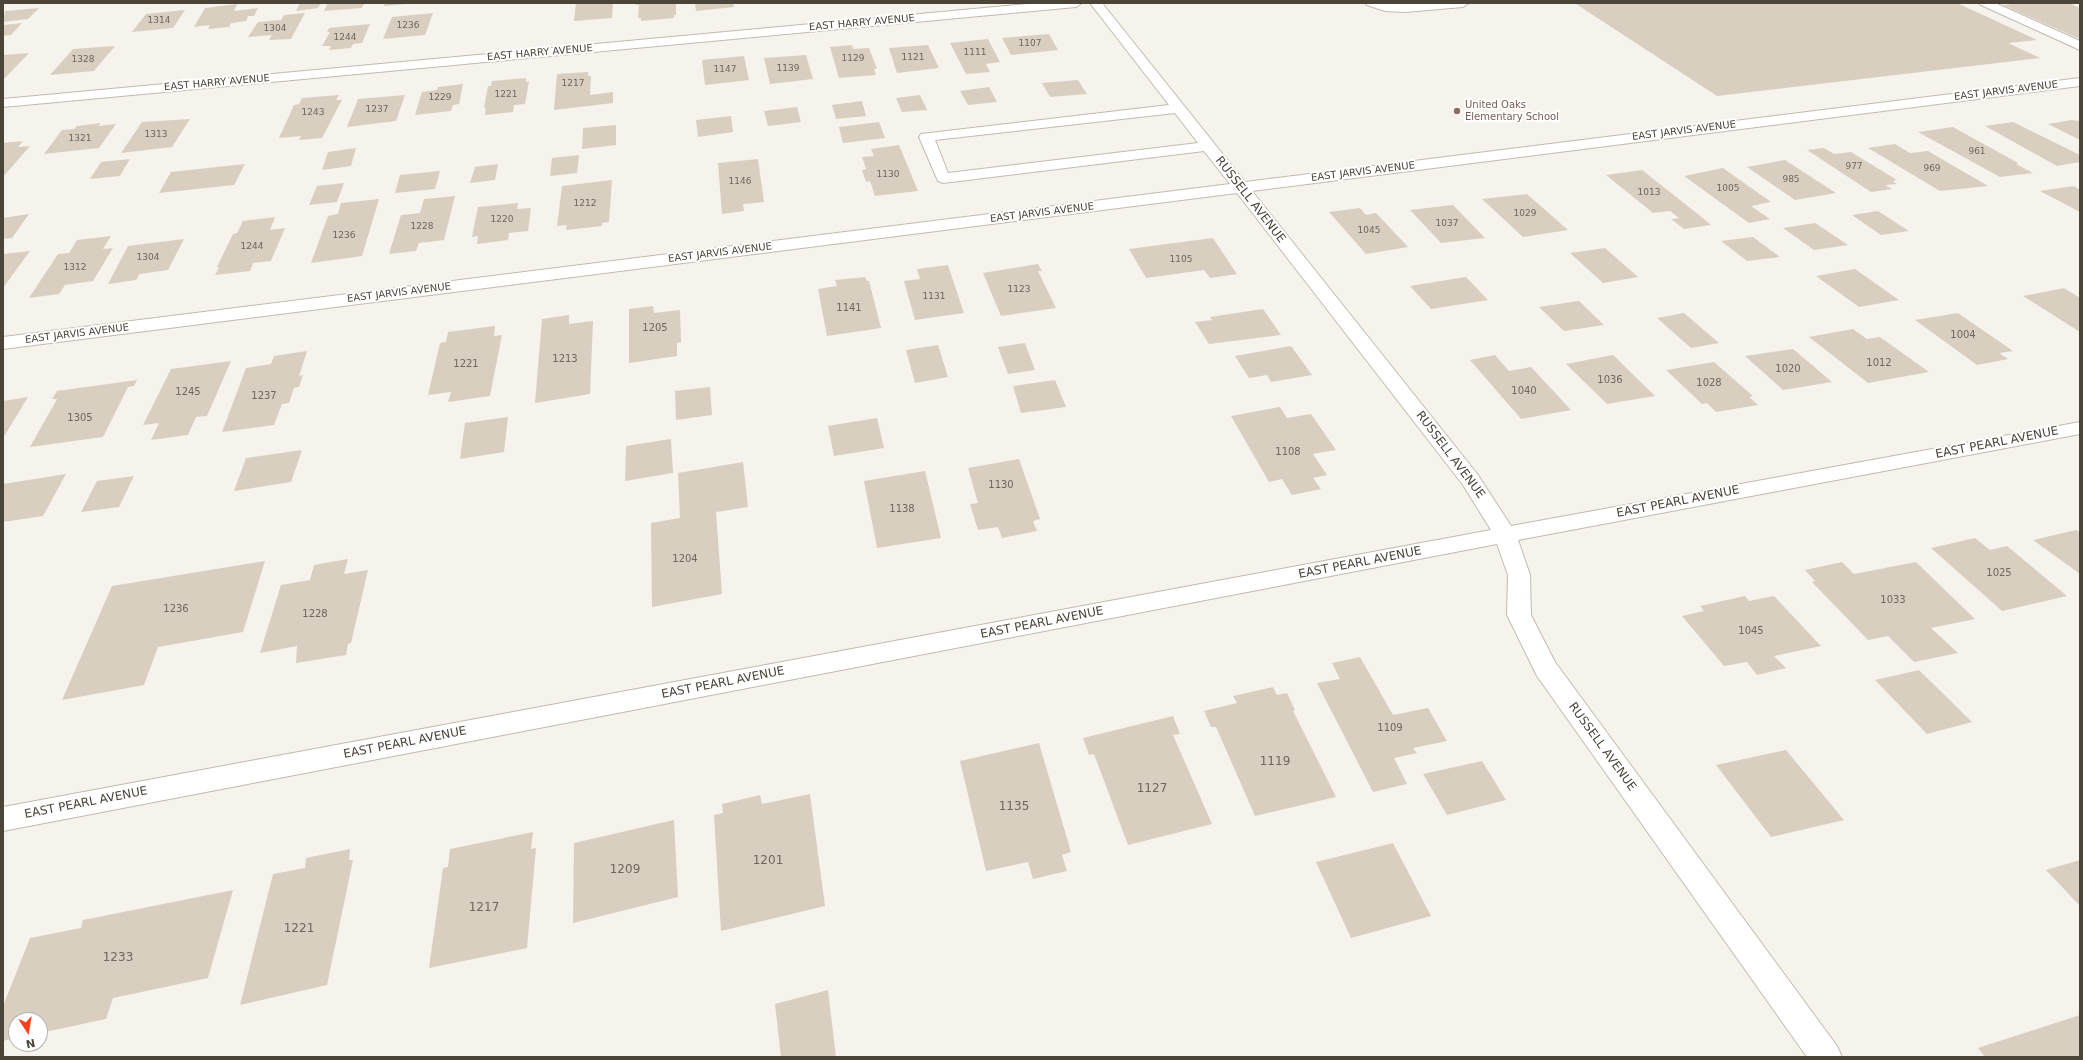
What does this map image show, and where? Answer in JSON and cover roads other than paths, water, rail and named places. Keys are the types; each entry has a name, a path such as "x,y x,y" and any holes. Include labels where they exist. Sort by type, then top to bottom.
{"street":[{"name":"EAST HARRY AVENUE","path":"3,103 1076,3"},
{"name":"RUSSELL AVENUE","path":"1096,3 1471,480 1505,534 1519,575 1519,615 1546,669 1826,1057"},
{"path":"1371,3 1385,7 1406,8 1463,3"},
{"path":"1984,3 2080,46"},
{"name":"EAST JARVIS AVENUE","path":"3,343 2080,82"},
{"path":"1179,108 926,137 943,178 1208,146"},
{"name":"EAST PEARL AVENUE","path":"3,819 1430,550 1505,534 2080,428"}],"place":[{"name":"United Oaks Elementary School","path":"1457,111"}]}
